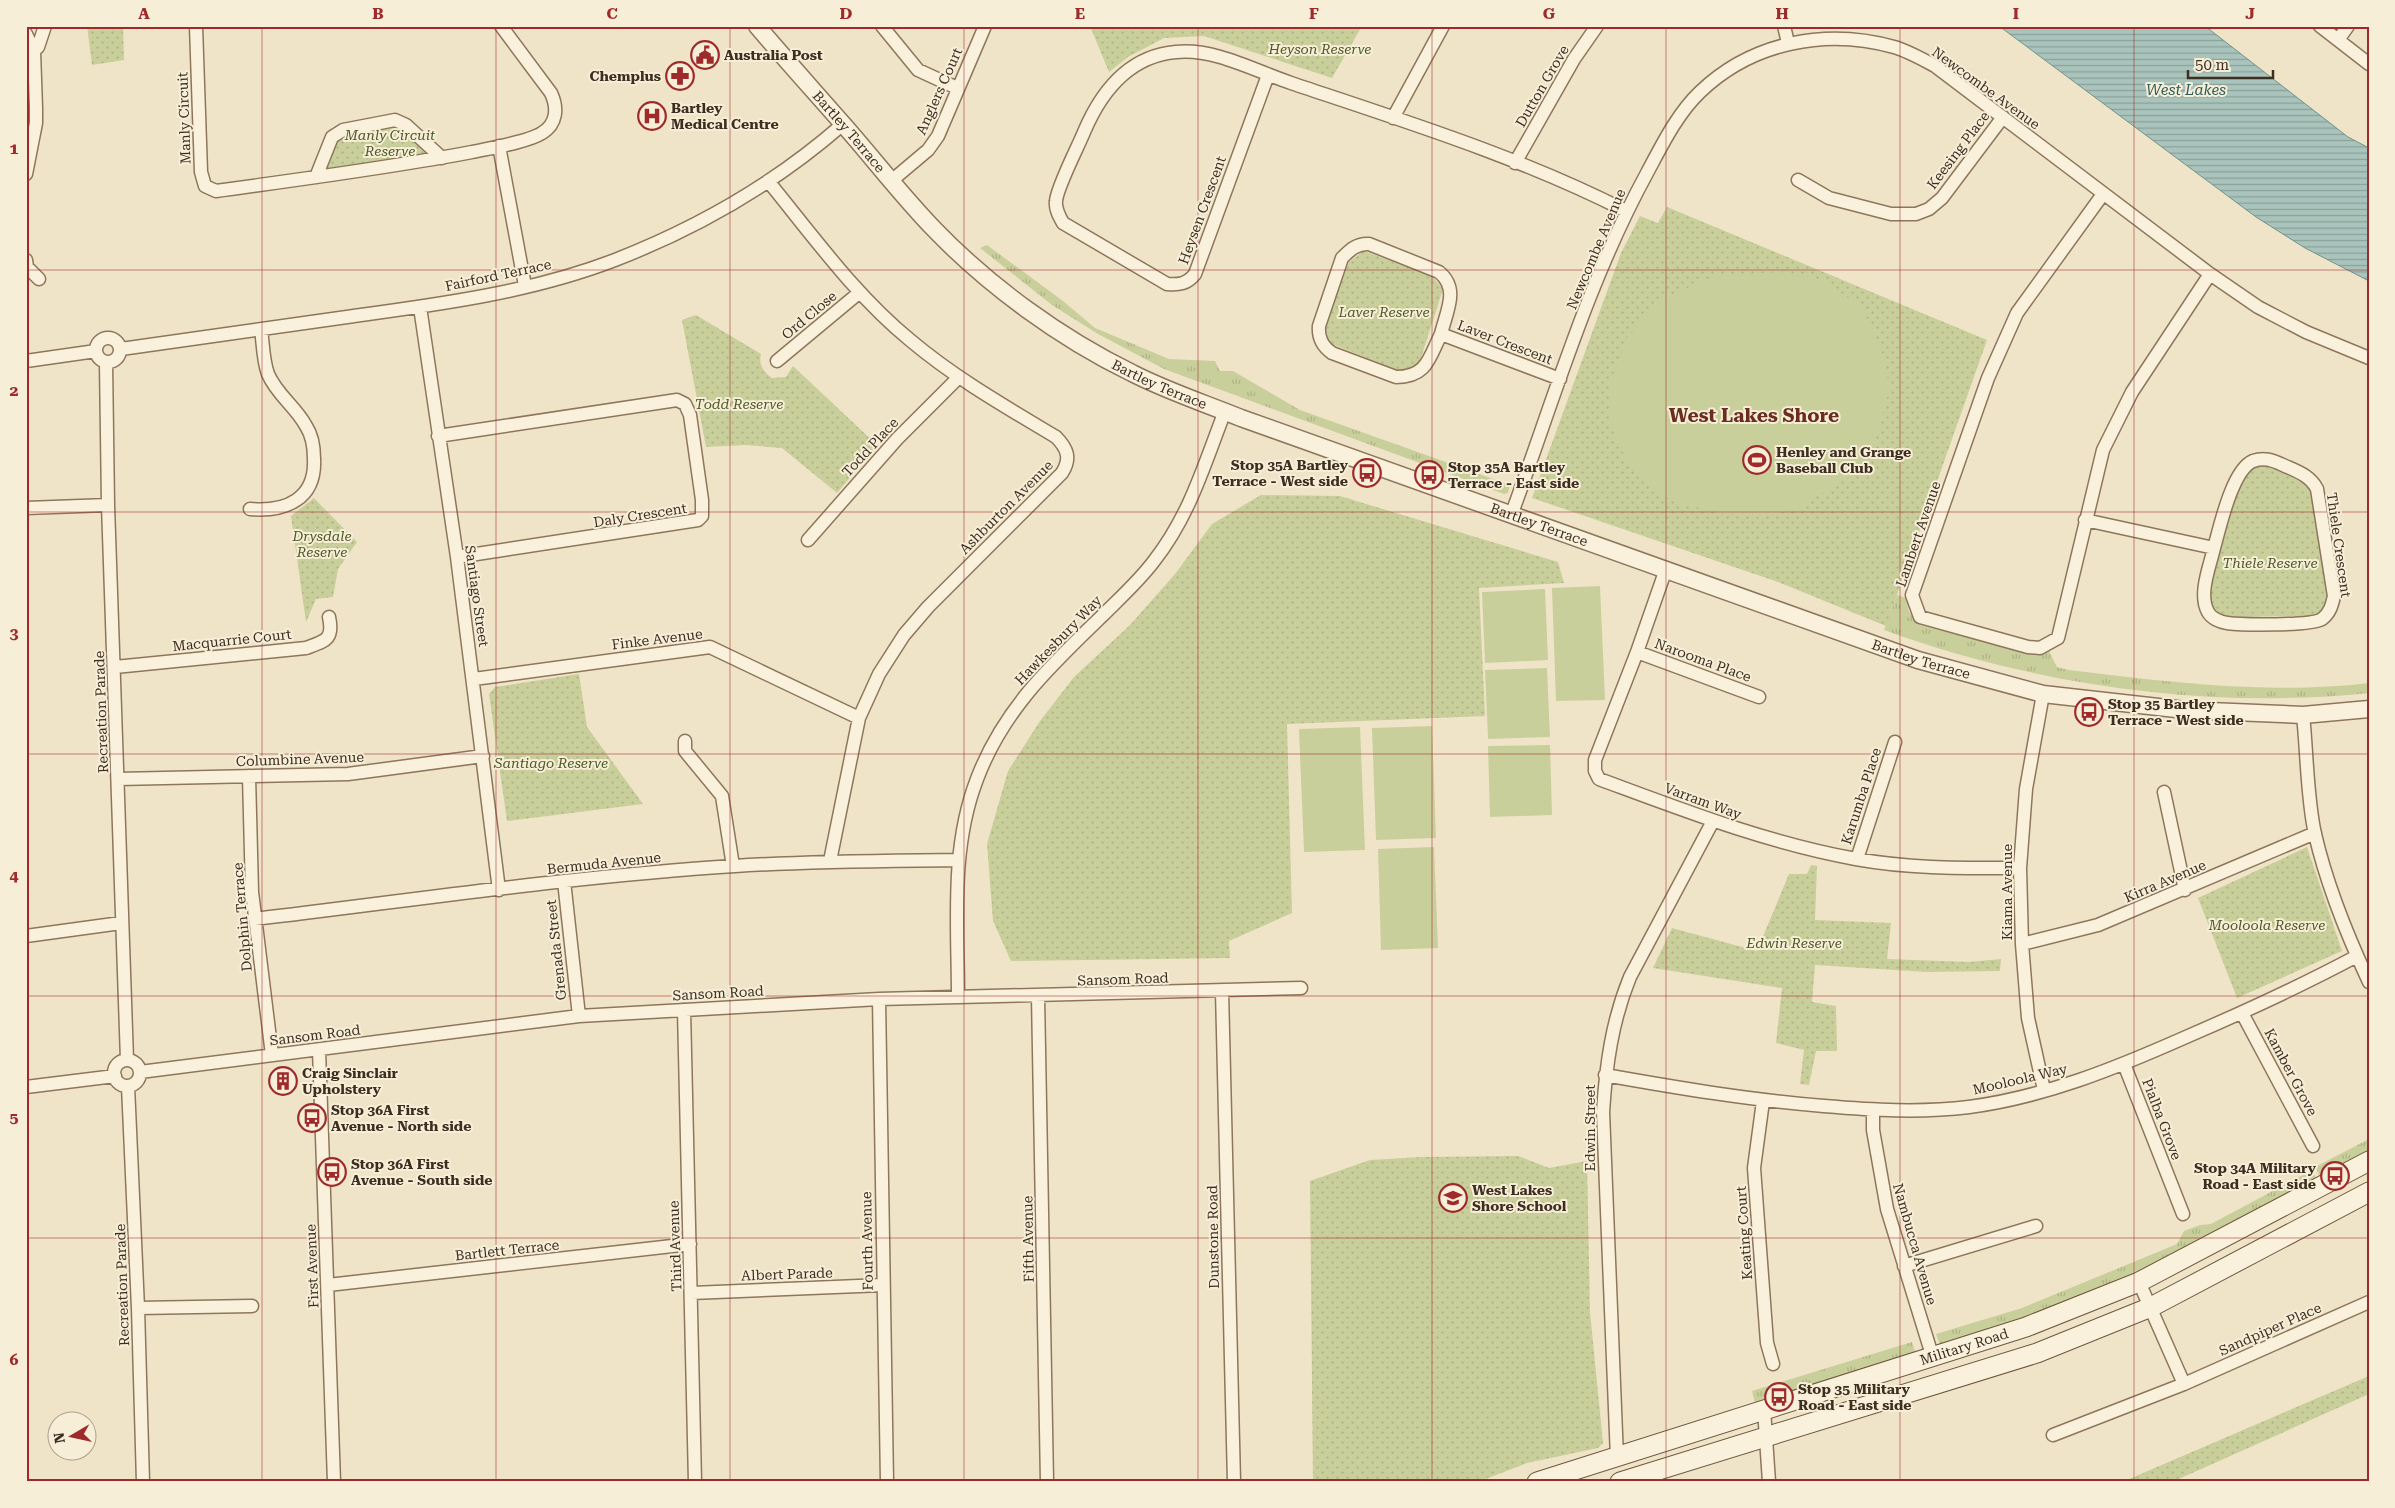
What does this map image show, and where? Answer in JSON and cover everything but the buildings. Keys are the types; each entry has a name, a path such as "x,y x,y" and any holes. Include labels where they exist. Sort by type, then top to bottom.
{"main road":[{"name":"Military Road","path":"1538,1482 1932,1355 2026,1327 2139,1282 2369,1161"},
{"name":"Military Road","path":"1620,1482 2037,1353 2151,1307 2369,1192"}],"street":[{"path":"34,51 38,48 45,26"},
{"name":"Manly Circuit","path":"196,26 200,172 205,186 216,191 442,158 499,146 541,134 550,126 556,116 556,104 551,93 501,26"},
{"name":"Bartley Terrace","path":"757,26 843,124 890,182 935,230 982,273 1047,322 1132,373 1225,411 1918,660 2043,694 2185,710 2304,715 2369,709"},
{"path":"882,26 918,70 957,88"},
{"name":"Anglers Court","path":"890,182 928,150 938,136 985,26"},
{"path":"1394,118 1443,26"},
{"name":"Dutton Grove","path":"1515,163 1574,59 1596,26"},
{"path":"1784,26 1788,43"},
{"path":"2320,26 2369,64"},
{"path":"2338,40 2348,26"},
{"path":"26,34 34,51 36,123 26,174"},
{"name":"Newcombe Avenue","path":"1512,513 1601,269 1626,211 1668,134 1700,92 1751,57 1788,43 1830,38 1856,40 1895,48 1935,66 2210,274 2274,315 2306,332 2369,358"},
{"name":"Heysen Crescent","path":"1268,75 1195,274 1191,279 1177,285 1167,284 1063,222 1058,213 1057,197 1095,106 1122,74 1139,63 1159,55 1175,52 1209,54 1394,118 1574,184 1626,211"},
{"name":"Keesing Place","path":"1798,180 1829,198 1891,214 1916,214 1929,209 1942,198 2003,117"},
{"path":"316,176 332,138 343,130 396,120 406,125 442,158"},
{"name":"Fairford Terrace","path":"121,349 482,296 525,286 614,260 694,224 768,181 843,124"},
{"path":"499,146 525,286"},
{"name":"Ashburton Avenue","path":"768,181 860,292 908,339 958,378 1056,437 1064,445 1068,457 1068,464 1062,473 928,607 904,635 879,674 858,718 830,861"},
{"name":"Lambert Avenue","path":"2103,194 2018,313 1988,378 1912,595 1920,618 2028,647 2040,648 2058,638 2103,450 2132,392 2210,274"},
{"name":"Laver Crescent","path":"1363,244 1369,244 1439,272 1446,277 1452,297 1441,334 1424,368 1415,375 1406,377 1396,377 1332,353 1324,347 1318,333 1319,326 1342,258 1350,250 1363,244"},
{"path":"26,260 27,268 39,279"},
{"name":"Ord Close","path":"777,361 860,292"},
{"name":"Santiago Street","path":"420,306 474,679 499,890"},
{"path":"250,509 266,510 288,505 303,495 312,485 314,474 314,453 307,426 276,390 267,372 261,329"},
{"name":"Laver Crescent","path":"1441,334 1560,379"},
{"path":"107,338 115,340 121,349 117,360 106,363 100,359 96,351 98,343 107,338"},
{"path":"26,361 96,351"},
{"name":"Recreation Parade","path":"106,363 108,505 127,1060"},
{"name":"Todd Place","path":"808,540 897,439 958,378"},
{"name":"Daly Crescent","path":"438,436 677,400 685,404 690,415 702,500 702,516 698,520 457,557"},
{"name":"Hawkesbury Way","path":"958,996 958,860 966,818 977,780 998,733 1018,703 1044,672 1127,591 1154,562 1171,538 1189,507 1225,411"},
{"name":"Thiele Crescent","path":"2263,458 2272,460 2307,476 2317,489 2334,596 2328,613 2315,622 2256,624 2227,623 2217,620 2209,614 2205,606 2204,594 2214,548 2225,508 2238,477 2242,469 2252,461 2263,458"},
{"path":"26,508 108,505"},
{"path":"2085,520 2214,548"},
{"name":"Varram Way","path":"1666,569 1637,652 1595,760 1595,771 1599,778 1712,821 1766,838 1857,860 1926,868 2020,868"},
{"name":"Macquarrie Court","path":"115,667 306,648 322,642 330,636 332,629 329,617"},
{"name":"Finke Avenue","path":"474,679 710,647 858,718"},
{"name":"Narooma Place","path":"1637,652 1759,696"},
{"name":"Kiama Avenue","path":"2043,694 2026,789 2020,868 2022,944 2028,1018 2044,1090"},
{"path":"2304,715 2315,833 2357,956 2369,982"},
{"path":"685,741 686,750 722,796 733,866"},
{"name":"Karumba Place","path":"1857,860 1895,742"},
{"name":"Columbine Avenue","path":"118,779 348,774 483,756"},
{"name":"Dolphin Terrace","path":"249,776 252,892 272,1055"},
{"path":"2164,792 2185,890"},
{"name":"Edwin Street","path":"1617,1458 1603,1112 1605,1075 1612,1030 1619,1004 1630,977 1712,821"},
{"name":"Kirra Avenue","path":"2022,944 2098,925 2185,890 2315,833"},
{"name":"Bermuda Avenue","path":"255,919 564,881 733,866 830,861 958,860"},
{"name":"Grenada Street","path":"564,881 579,1016"},
{"path":"26,936 121,923"},
{"name":"Mooloola Way","path":"1605,1075 1763,1101 1873,1110 1917,1111 1969,1107 2007,1100 2081,1080 2124,1064 2242,1013 2357,956"},
{"name":"Sansom Road","path":"140,1072 579,1016 879,999 1301,988"},
{"name":"Dunstone Road","path":"1222,991 1234,1482"},
{"name":"Fifth Avenue","path":"1038,996 1047,1482"},
{"name":"Fourth Avenue","path":"879,999 887,1482"},
{"name":"Third Avenue","path":"684,1010 692,1293 694,1482"},
{"name":"Kamber Grove","path":"2242,1013 2314,1146"},
{"name":"First Avenue","path":"319,1050 334,1482"},
{"path":"127,1060 137,1065 140,1072 137,1082 128,1086 119,1084 115,1076 116,1067 127,1060"},
{"name":"Pialba Grove","path":"2124,1064 2183,1214"},
{"path":"26,1087 115,1076"},
{"name":"Recreation Parade","path":"128,1086 138,1308 143,1482"},
{"name":"Keating Court","path":"1763,1101 1754,1168 1767,1343 1773,1364"},
{"name":"Nambucca Avenue","path":"1873,1110 1873,1130 1887,1208 1932,1355"},
{"path":"1904,1266 2036,1226"},
{"name":"Bartlett Terrace","path":"328,1286 690,1244"},
{"path":"2139,1282 2184,1384"},
{"name":"Albert Parade","path":"692,1293 883,1285"},
{"name":"Sandpiper Place","path":"2053,1436 2184,1384 2369,1302"},
{"path":"138,1308 252,1306"},
{"path":"1764,1409 1770,1482"}],"green space":[{"path":"87,26 123,26 124,60 92,65"},
{"name":"Heyson Reserve","path":"1090,26 1362,26 1332,78 1204,36 1164,38 1128,57 1109,72"},
{"name":"Manly Circuit Reserve","path":"395,120 442,158 316,177 332,137"},
{"path":"1667,207 1987,340 1886,626 1778,582 1532,498 1621,253 1640,216 1658,223"},
{"path":"987,245 1063,301 1095,328 1169,359 1215,361 1220,371 1233,371 1300,410 1510,485 1508,493 1504,494 1164,369 1098,334 1052,305 980,248"},
{"name":"Laver Reserve","path":"1362,252 1367,252 1432,276 1443,289 1420,361 1411,369 1400,371 1334,345 1326,337 1325,324 1349,262"},
{"path":"1788,272 1825,281 1863,309 1881,348 1890,388 1875,441 1854,474 1808,502 1801,504 1798,509 1757,517 1753,513 1721,513 1672,501 1652,487 1631,464 1618,445 1611,424 1610,386 1627,338 1664,298 1717,275"},
{"name":"Todd Reserve","path":"696,315 761,354 762,368 772,378 786,377 793,366 877,445 837,493 782,448 745,445 706,447 682,320"},
{"name":"Thiele Reserve","path":"2262,465 2305,480 2313,492 2329,594 2324,612 2315,616 2228,617 2213,612 2207,600 2228,513 2248,469"},
{"path":"1261,495 1340,496 1558,562 1564,583 1479,588 1485,716 1287,724 1292,913 1229,941 1230,958 1011,961 993,921 987,844 1008,771 1040,721 1074,677 1130,625 1175,574 1212,524"},
{"name":"Drysdale Reserve","path":"314,498 357,542 338,569 333,597 316,599 306,622 291,516"},
{"path":"1600,586 1605,700 1556,701 1552,588"},
{"path":"1545,589 1548,660 1485,663 1482,592"},
{"path":"1897,595 1906,598 1909,612 1919,625 2024,652 2039,653 2049,651 2057,667 2069,670 2219,686 2294,688 2369,683 2369,693 2309,697 2247,698 2185,695 2061,679 1941,649 1884,630"},
{"path":"1547,668 1550,737 1488,739 1485,670"},
{"name":"Santiago Reserve","path":"579,674 587,727 643,804 507,821 489,694 495,687"},
{"path":"1432,726 1436,838 1376,840 1372,728"},
{"path":"1360,727 1365,850 1304,852 1299,729"},
{"path":"1550,745 1552,815 1490,817 1488,746"},
{"path":"1434,847 1438,948 1381,950 1378,849"},
{"name":"Mooloola Reserve","path":"2307,847 2342,951 2237,998 2198,898"},
{"name":"Edwin Reserve","path":"1811,865 1817,866 1815,920 1891,923 1887,959 1969,962 2001,959 2000,971 1927,972 1815,965 1812,1002 1836,1006 1837,1051 1816,1051 1809,1085 1800,1084 1804,1050 1776,1043 1782,988 1653,968 1672,928 1757,951 1789,874 1807,874"},
{"path":"2369,1139 2369,1153 2321,1179 2315,1167"},
{"path":"1518,1156 1549,1168 1587,1161 1590,1312 1603,1443 1598,1448 1527,1463 1478,1482 1313,1482 1310,1181 1370,1160 1421,1157"},
{"path":"2312,1170 2317,1180 2123,1285 1941,1348 1936,1334 2022,1308 2177,1244 2184,1231 2200,1225 2211,1224"},
{"path":"1912,1342 1916,1355 1755,1403 1752,1391"},
{"path":"2369,1376 2369,1394 2172,1482 2122,1482"}],"water":[{"name":"West Lakes","path":"1999,26 2205,26 2348,137 2369,148 2369,281 2305,248 2256,217"}],"place":[{"name":"Australia Post","path":"705,55"},
{"name":"Chemplus","path":"680,76"},
{"name":"Bartley Medical Centre","path":"652,116"},
{"name":"Henley and Grange Baseball Club","path":"1757,460"},
{"name":"Stop 35A Bartley Terrace - West side","path":"1367,473"},
{"name":"Stop 35A Bartley Terrace - East side","path":"1429,475"},
{"name":"Stop 35 Bartley Terrace - West side","path":"2089,712"},
{"name":"Craig Sinclair Upholstery","path":"283,1081"},
{"name":"Stop 36A First Avenue - North side","path":"312,1118"},
{"name":"Stop 36A First Avenue - South side","path":"332,1172"},
{"name":"Stop 34A Military Road - East side","path":"2335,1176"},
{"name":"West Lakes Shore School","path":"1453,1198"},
{"name":"Stop 35 Military Road - East side","path":"1779,1397"}],"district":[{"name":"West Lakes Shore","path":"1754,415"}]}
